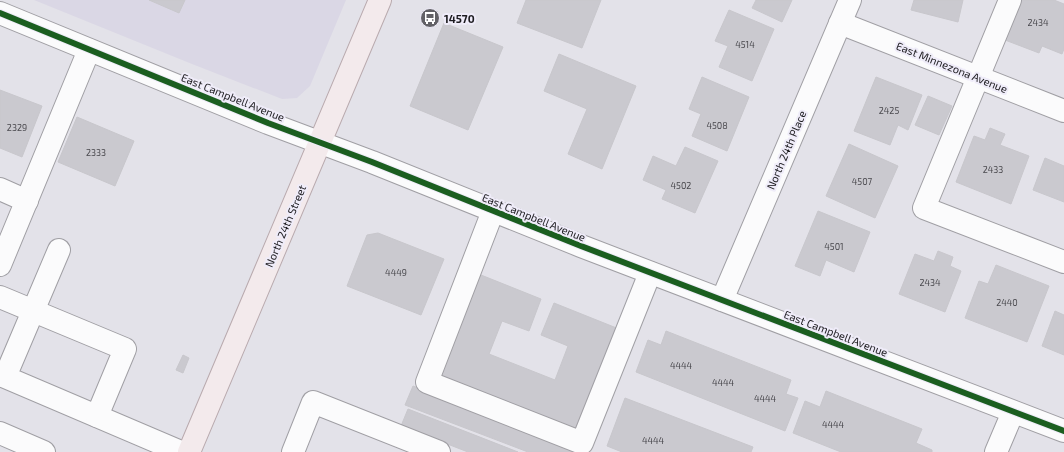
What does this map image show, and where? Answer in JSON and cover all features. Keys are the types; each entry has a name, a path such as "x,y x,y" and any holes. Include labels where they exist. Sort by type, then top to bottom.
{"main road":[{"name":"North 24th Street","path":"189,452 380,0"}],"street":[{"name":"North 24th Place","path":"722,300 850,0"},
{"path":"1010,0 924,208 1064,262"},
{"name":"East Campbell Avenue","path":"0,13 268,123 320,142 650,273 1064,431"},
{"name":"East Minnezona Avenue","path":"840,23 1064,111"},
{"path":"0,265 89,50"},
{"path":"0,189 27,201"},
{"path":"493,211 427,382 582,443 650,273"},
{"path":"59,250 5,377 181,452"},
{"path":"0,297 125,350 96,416"},
{"path":"293,452 313,402 439,452"},
{"path":"996,452 1013,412"},
{"path":"0,433 44,452"}],"shaded area":[{"path":"34,0 346,0 310,86 297,98 282,99"}],"building":[{"path":"149,0 185,0 179,13"},
{"path":"526,0 601,0 582,48 517,23"},
{"path":"756,0 792,0 782,22 752,8"},
{"path":"914,0 963,0 958,22 911,10"},
{"path":"1020,0 1054,0 1064,4 1064,49 1062,54 1042,46 1039,53 1005,40"},
{"path":"729,10 774,29 752,81 719,67 728,46 715,41"},
{"path":"444,23 503,47 468,130 410,106"},
{"path":"559,54 636,86 602,169 568,154 587,109 544,91"},
{"path":"702,77 749,97 727,151 692,136 701,114 689,109"},
{"path":"876,77 922,95 908,130 898,125 890,145 854,131"},
{"path":"0,90 42,106 22,157 0,148"},
{"path":"928,96 952,106 939,135 915,125"},
{"path":"77,117 134,141 115,186 58,162"},
{"path":"990,128 1005,134 1000,145 1029,156 1011,204 956,182 974,136 985,140"},
{"path":"849,144 898,166 875,218 826,196"},
{"path":"685,147 718,161 695,213 662,199 666,190 643,180 653,156 676,166"},
{"path":"1045,158 1064,166 1064,202 1033,190"},
{"path":"818,211 870,232 854,272 826,260 820,276 795,266"},
{"path":"378,233 444,259 421,315 347,286 367,235"},
{"path":"938,251 953,257 950,266 961,271 945,312 899,294 915,254 934,261"},
{"path":"996,265 1049,286 1027,342 965,318 979,281 988,284"},
{"path":"476,273 541,299 529,331 502,321 489,354 555,380 568,346 541,335 554,303 619,329 577,435 434,379"},
{"path":"1055,311 1064,315 1064,355 1042,346"},
{"path":"666,331 791,380 786,394 798,398 785,431 636,372 648,340 661,345"},
{"path":"183,355 189,358 183,373 176,370"},
{"path":"413,386 587,452 528,452 405,405"},
{"path":"826,391 922,429 916,443 932,450 932,452 841,452 793,433 805,401 820,407"},
{"path":"625,398 753,447 751,452 622,452 607,446"},
{"path":"408,409 518,452 468,452 401,426"}],"cycle path":[{"path":"0,13 268,123 372,162 581,246 1064,431"}],"place":[{"name":"14570","path":"430,18"}]}
